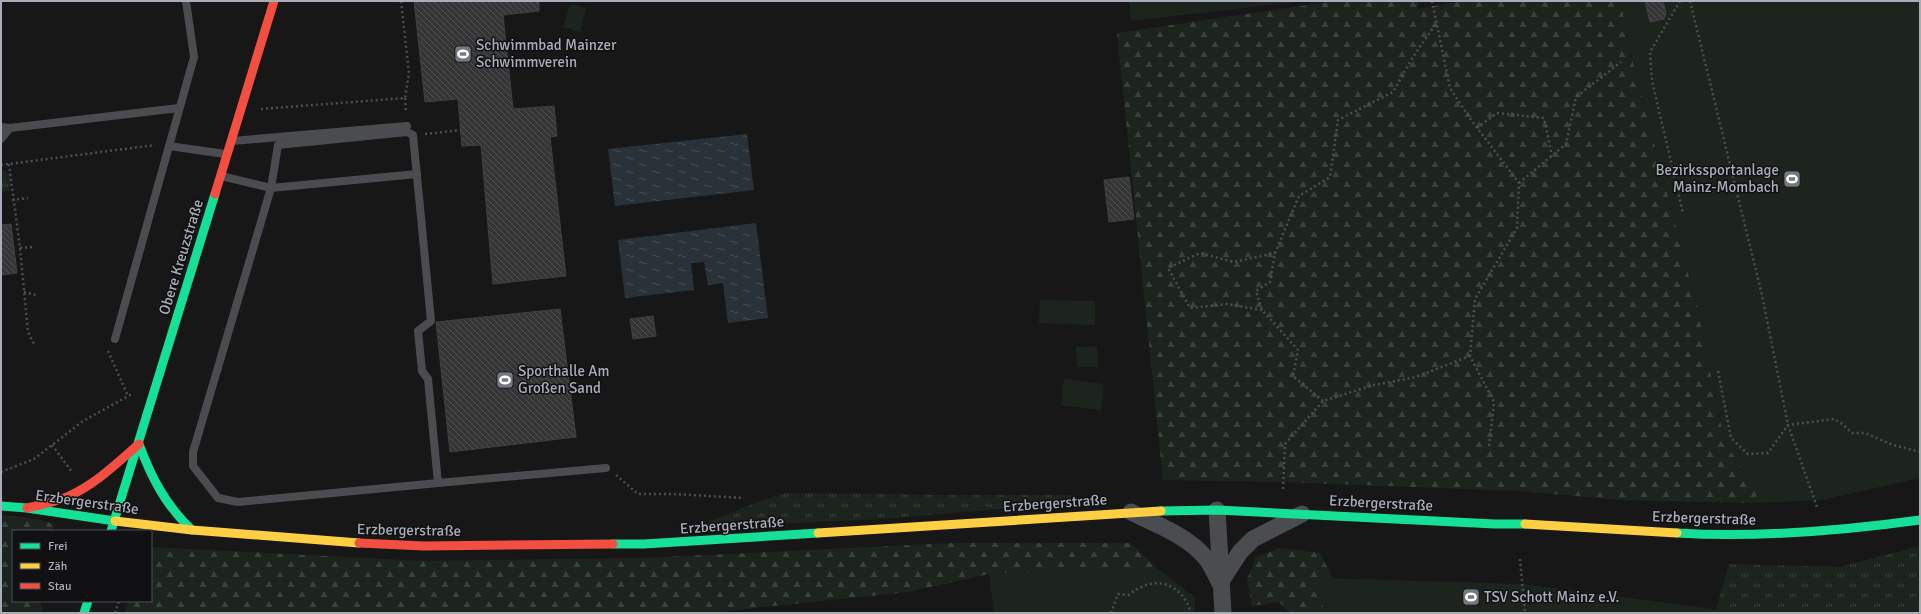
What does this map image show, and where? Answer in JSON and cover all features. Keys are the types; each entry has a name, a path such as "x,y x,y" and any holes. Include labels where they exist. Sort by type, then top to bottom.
{"main road":[{"name":"Obere Kreuzstraße","path":"111,530 274,1"},
{"path":"27,508 55,501 75,493 98,477 139,444"},
{"name":"Erzbergerstraße","path":"139,444 160,493 178,518 192,530"},
{"name":"Erzbergerstraße","path":"1,506 27,508 115,521 192,530 340,542 424,546 644,544 1131,512 1217,510 1304,513 1495,524 1538,524 1717,535 1858,529 1920,520"},
{"path":"84,613 88,602"}],"street":[{"path":"1217,510 1220,583 1223,613"},
{"path":"1131,512 1184,540 1200,552 1208,561 1220,583"},
{"path":"1220,583 1240,552 1253,539 1304,513"}],"lane":[{"path":"115,339 194,56 186,1"},
{"path":"1,127 10,128 179,108"},
{"path":"232,141 407,126"},
{"path":"1,139 10,128"},
{"path":"438,483 428,379 422,371 418,331 432,321 413,135 407,132 278,145 271,188 193,452 192,466 218,498 238,502 606,468"},
{"path":"169,146 228,154"},
{"path":"221,176 271,188 417,174"}],"path":[{"path":"258,109 264,110 405,98 409,73 401,1"},
{"path":"1432,1 1450,88 1477,128 1520,183 1518,228 1475,299 1470,356 1494,402 1489,447"},
{"path":"1680,1 1650,52 1652,81 1683,213"},
{"path":"1690,1 1762,295 1788,425 1817,507"},
{"path":"1323,401 1293,376 1298,350 1262,310 1256,291 1270,282 1274,254 1299,196 1330,177 1338,120 1393,92 1413,57 1437,22"},
{"path":"1520,183 1566,144 1576,97 1621,62"},
{"path":"1477,128 1497,113 1544,118 1552,156"},
{"path":"413,135 461,130"},
{"path":"1,165 157,145"},
{"path":"9,164 12,200 20,248 28,332 35,346"},
{"path":"12,200 28,198"},
{"path":"20,248 33,247"},
{"path":"1262,310 1228,304 1190,308 1168,268 1200,253 1234,262 1274,254"},
{"path":"24,292 36,295"},
{"path":"106,347 128,396"},
{"path":"1283,489 1285,444 1323,401 1374,385 1416,378 1470,356"},
{"path":"1718,371 1731,438 1748,454 1768,453 1788,425 1834,419 1852,433 1864,433 1893,445 1920,452"},
{"path":"1,472 34,459 83,421 136,392"},
{"path":"52,445 73,473"},
{"path":"606,468 638,494 673,494 744,498"},
{"path":"1520,559 1525,613"},
{"path":"1111,613 1118,594 1129,595 1145,584 1158,583 1167,585 1181,594 1191,613"},
{"path":"115,613 119,602"}],"green space":[{"path":"1129,1 1296,1 1296,2 1131,21"},
{"path":"1334,1 1418,1 1418,9 1461,1 1621,1 1629,47 1698,310 1725,443 1759,488 1755,503 1620,500 1518,491 1282,482 1163,480 1117,33"},
{"name":"Bezirkssportanlage Mainz-Mombach","path":"1621,1 1920,1 1920,478 1822,500 1755,503 1759,488 1755,487 1725,443 1698,310 1629,47"},
{"path":"570,4 586,8 580,32 563,27"},
{"path":"1,170 10,173 10,191 1,192"},
{"path":"1040,300 1095,301 1095,325 1039,323"},
{"path":"1097,346 1098,367 1077,367 1076,347"},
{"path":"1064,379 1104,384 1101,410 1061,405"},
{"path":"787,493 1070,495 1073,503 881,519 693,528 766,499"},
{"path":"1,515 37,519 54,524 54,530 12,530 12,602 40,602 43,613 1,613"},
{"path":"952,543 1130,543 1157,568 989,574 908,592 708,613 125,613 129,602 152,602 152,547 423,561 644,558"},
{"path":"1920,546 1920,612 1744,613 1716,610 1729,564 1839,567"},
{"path":"1280,548 1320,553 1333,578 1320,578 1324,613 1291,613 1279,602 1252,606 1247,580 1256,557"},
{"path":"1157,568 1195,597 1195,613 994,613 989,574"},
{"name":"TSV Schott Mainz e.V.","path":"1320,578 1523,584 1744,613 1324,613"}],"water":[{"path":"747,134 754,190 615,206 608,149"},
{"path":"756,223 768,318 728,323 723,283 708,285 704,262 691,263 694,290 625,298 618,240"}],"building":[{"path":"414,1 539,1 539,11 503,15 513,109 554,106 557,136 550,137 566,276 493,284 481,145 462,146 458,99 425,102"},
{"path":"1645,1 1663,1 1666,13 1664,19 1650,22"},
{"path":"1129,177 1134,219 1109,222 1104,180"},
{"path":"11,224 17,273 1,275 1,225"},
{"name":"Sporthalle Am Großen Sand","path":"560,309 576,437 450,452 436,322"},
{"path":"653,316 656,336 633,339 630,319"}],"traffic: fast":[{"path":"111,530 215,194"},
{"path":"139,444 160,490 174,511 192,530"},
{"path":"1,506 27,508 115,521"},
{"path":"1161,511 1217,510 1495,524 1525,524"},
{"path":"1677,533 1738,535 1768,534 1829,530 1920,520"},
{"path":"613,544 644,544 818,533"},
{"path":"84,613 88,602"}],"traffic: slow":[{"path":"818,533 1161,511"},
{"path":"115,521 192,530 359,543"},
{"path":"1525,524 1677,533"}],"traffic: jam":[{"path":"215,194 274,1"},
{"path":"27,508 59,500 79,491 106,473 139,444"},
{"path":"359,543 424,546 613,544"}],"place":[{"name":"Schwimmbad Mainzer Schwimmverein","path":"463,54"},
{"name":"Bezirkssportanlage Mainz-Mombach","path":"1792,179"},
{"name":"Sporthalle Am Großen Sand","path":"505,380"},
{"name":"TSV Schott Mainz e.V.","path":"1471,597"}]}
